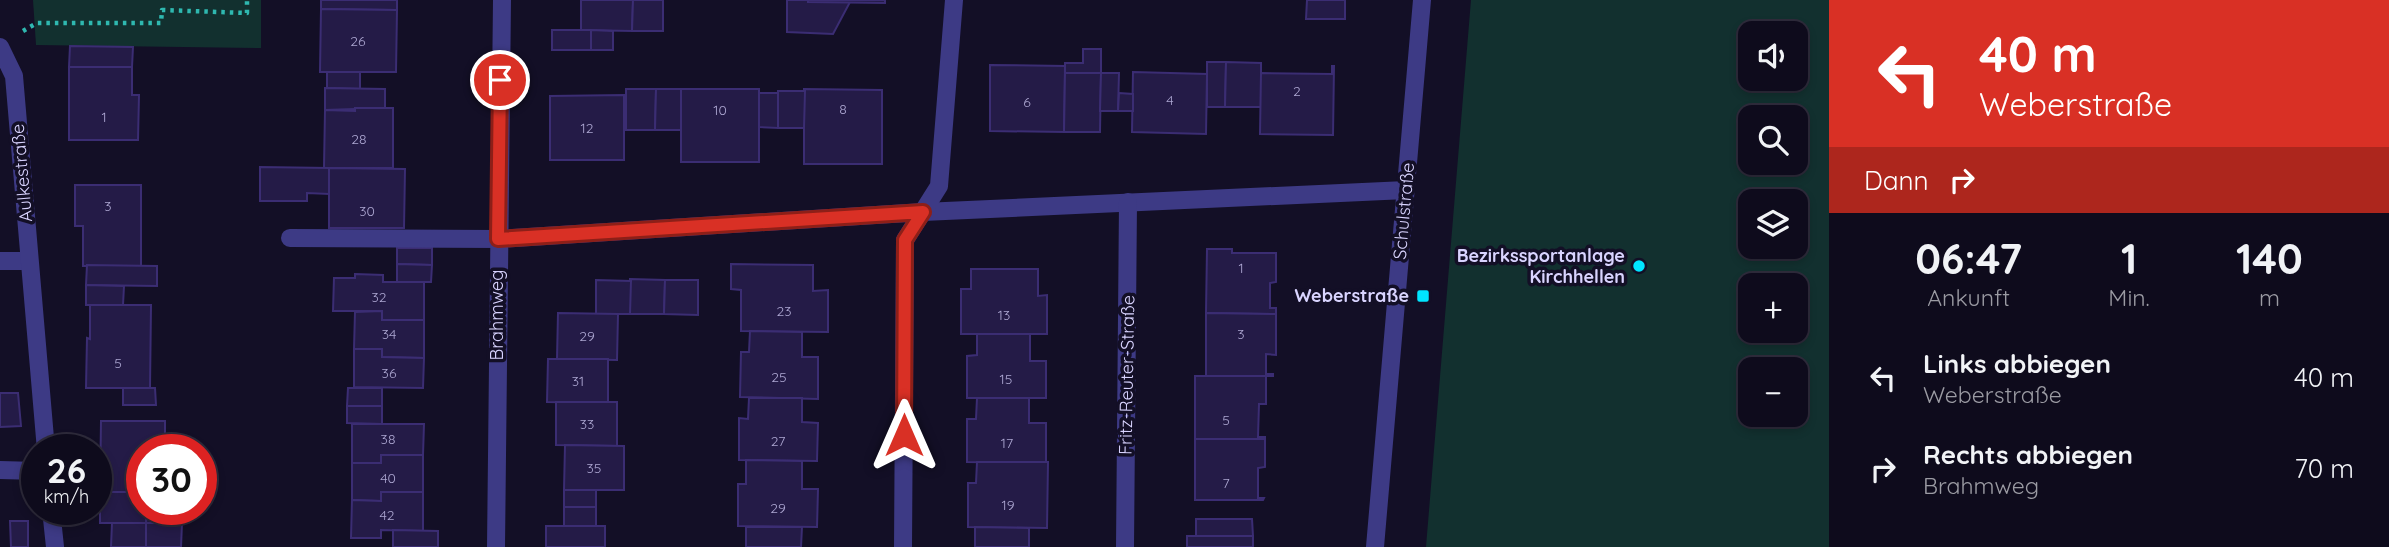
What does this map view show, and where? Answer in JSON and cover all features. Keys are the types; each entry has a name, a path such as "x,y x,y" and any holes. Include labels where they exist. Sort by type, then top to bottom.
{"street":[{"name":"Brahmweg","path":"496,547 502,0"},
{"path":"903,547 905,240 939,186 954,0"},
{"name":"Schulstraße","path":"1375,547 1422,0"},
{"name":"Aulkestraße","path":"0,47 14,76 45,434"},
{"path":"290,238 498,239 923,212 1406,190"},
{"name":"Fritz-Reuter-Straße","path":"1125,547 1128,202"},
{"path":"0,261 29,261"},
{"path":"0,470 21,471"},
{"path":"53,525 55,547"}],"path":[{"path":"18,34 37,23 161,23 162,10 247,13 247,0"}],"green space":[{"path":"33,0 261,0 261,48 36,45"},
{"name":"Bezirkssportanlage Kirchhellen","path":"1471,0 1829,0 1829,547 1426,547"}],"building":[{"path":"321,0 397,0 397,10 321,9"},
{"path":"581,0 633,0 632,31 581,30"},
{"path":"633,0 663,0 663,31 632,31"},
{"path":"787,0 850,2 833,34 787,32"},
{"path":"885,0 885,3 808,2"},
{"path":"1307,0 1345,0 1345,19 1306,19"},
{"path":"321,9 397,10 396,72 320,72"},
{"path":"552,30 591,30 591,50 552,50"},
{"path":"591,30 613,31 613,50 591,50"},
{"path":"70,46 133,47 132,67 69,67"},
{"path":"1083,49 1101,49 1101,73 1065,73 1065,63 1083,63"},
{"path":"1207,62 1226,62 1225,107 1207,107"},
{"path":"1226,62 1261,63 1261,107 1225,107"},
{"path":"990,65 1065,66 1064,132 990,131"},
{"path":"1332,66 1333,135 1260,134 1261,73 1332,74"},
{"path":"69,67 132,67 132,95 139,95 138,140 69,140"},
{"path":"327,72 360,72 360,89 327,88"},
{"path":"1133,72 1207,74 1206,134 1132,132"},
{"path":"1065,73 1101,73 1100,132 1064,132"},
{"path":"1101,73 1119,73 1118,111 1100,111"},
{"path":"325,88 385,89 385,108 325,110"},
{"path":"626,89 656,89 655,130 626,130"},
{"path":"656,89 681,89 681,130 655,130"},
{"path":"681,89 759,89 759,162 681,162"},
{"path":"804,89 882,90 882,164 804,164"},
{"path":"778,91 805,91 804,128 778,128"},
{"path":"759,93 778,93 778,128 759,127"},
{"path":"1119,93 1133,94 1133,111 1118,111"},
{"path":"624,95 624,160 550,160 550,96"},
{"path":"355,108 393,108 393,168 324,168 325,110 355,111"},
{"path":"260,167 329,168 329,194 307,193 307,201 260,201"},
{"path":"329,168 405,169 404,228 329,228"},
{"path":"75,185 141,185 141,266 83,266 83,226 75,226"},
{"path":"397,248 432,248 432,265 397,264"},
{"path":"1207,249 1232,249 1232,253 1276,253 1276,282 1270,283 1270,308 1276,308 1276,314 1206,313"},
{"path":"397,264 432,265 431,282 397,282"},
{"path":"731,264 813,265 813,291 828,290 828,332 741,331 741,290 731,289"},
{"path":"87,265 157,266 157,286 86,285"},
{"path":"971,269 1038,269 1038,296 1047,295 1047,334 961,334 961,289 971,289"},
{"path":"355,274 383,275 383,282 424,282 424,320 382,320 382,311 333,311 334,278 355,278"},
{"path":"630,279 665,280 664,314 630,314"},
{"path":"596,280 631,281 630,314 596,314"},
{"path":"665,280 698,280 698,315 664,314"},
{"path":"86,285 124,286 123,305 86,305"},
{"path":"90,305 151,305 150,388 86,388"},
{"path":"382,311 382,320 424,320 424,358 382,357 382,349 354,349 355,312"},
{"path":"558,313 618,314 617,360 557,359"},
{"path":"1206,313 1276,314 1276,355 1266,354 1266,374 1273,376 1206,376"},
{"path":"750,331 802,332 802,357 818,357 818,399 740,397 741,352 749,352"},
{"path":"977,334 1030,334 1030,361 1046,361 1046,398 967,398 967,356 977,355"},
{"path":"354,349 382,349 382,357 424,358 423,388 354,387"},
{"path":"548,359 608,359 608,403 547,402"},
{"path":"1195,376 1266,376 1266,404 1259,404 1258,437 1265,439 1195,439"},
{"path":"123,388 155,388 156,405 123,405"},
{"path":"348,388 382,388 382,406 347,406"},
{"path":"0,393 18,393 21,426 0,427"},
{"path":"749,398 802,398 802,422 818,423 817,461 739,460 739,418 748,419"},
{"path":"977,398 1029,398 1029,423 1046,423 1046,463 967,462 967,419 976,419"},
{"path":"556,402 617,402 617,446 556,445"},
{"path":"347,406 382,406 382,424 347,423"},
{"path":"101,421 165,421 165,434 126,434 126,492 112,492 112,434 101,434"},
{"path":"352,424 424,424 423,455 381,455 381,463 352,463"},
{"path":"1195,439 1265,439 1265,467 1258,468 1258,498 1264,498 1263,500 1195,500"},
{"path":"565,445 624,446 624,490 564,490"},
{"path":"381,455 423,455 423,492 381,492 381,501 352,500 352,463 381,463"},
{"path":"746,460 802,461 802,489 818,489 817,527 738,526 738,484 746,484"},
{"path":"977,462 1048,462 1047,528 968,527 968,483 976,483"},
{"path":"564,490 596,490 596,507 564,507"},
{"path":"112,492 126,492 126,523 112,523"},
{"path":"381,492 423,492 423,531 381,530 381,538 351,538 352,500 381,501"},
{"path":"564,507 596,507 596,526 564,526"},
{"path":"1196,519 1252,519 1253,536 1196,536"},
{"path":"10,521 21,521 21,525 28,525 28,547 11,547"},
{"path":"112,523 146,525 146,547 111,547"},
{"path":"146,525 182,525 181,547 146,547"},
{"path":"546,526 605,526 605,547 546,547"},
{"path":"746,527 802,527 801,547 746,547"},
{"path":"975,527 1029,528 1029,547 975,547"},
{"path":"393,530 438,531 438,547 393,547"},
{"path":"1187,536 1253,536 1253,547 1187,547"}],"place":[{"name":"Bezirkssportanlage Kirchhellen","path":"1639,266"},
{"name":"Weberstraße","path":"1423,296"}],"route":[{"path":"500,80 498,239 923,212 905,240 904,435"}]}
